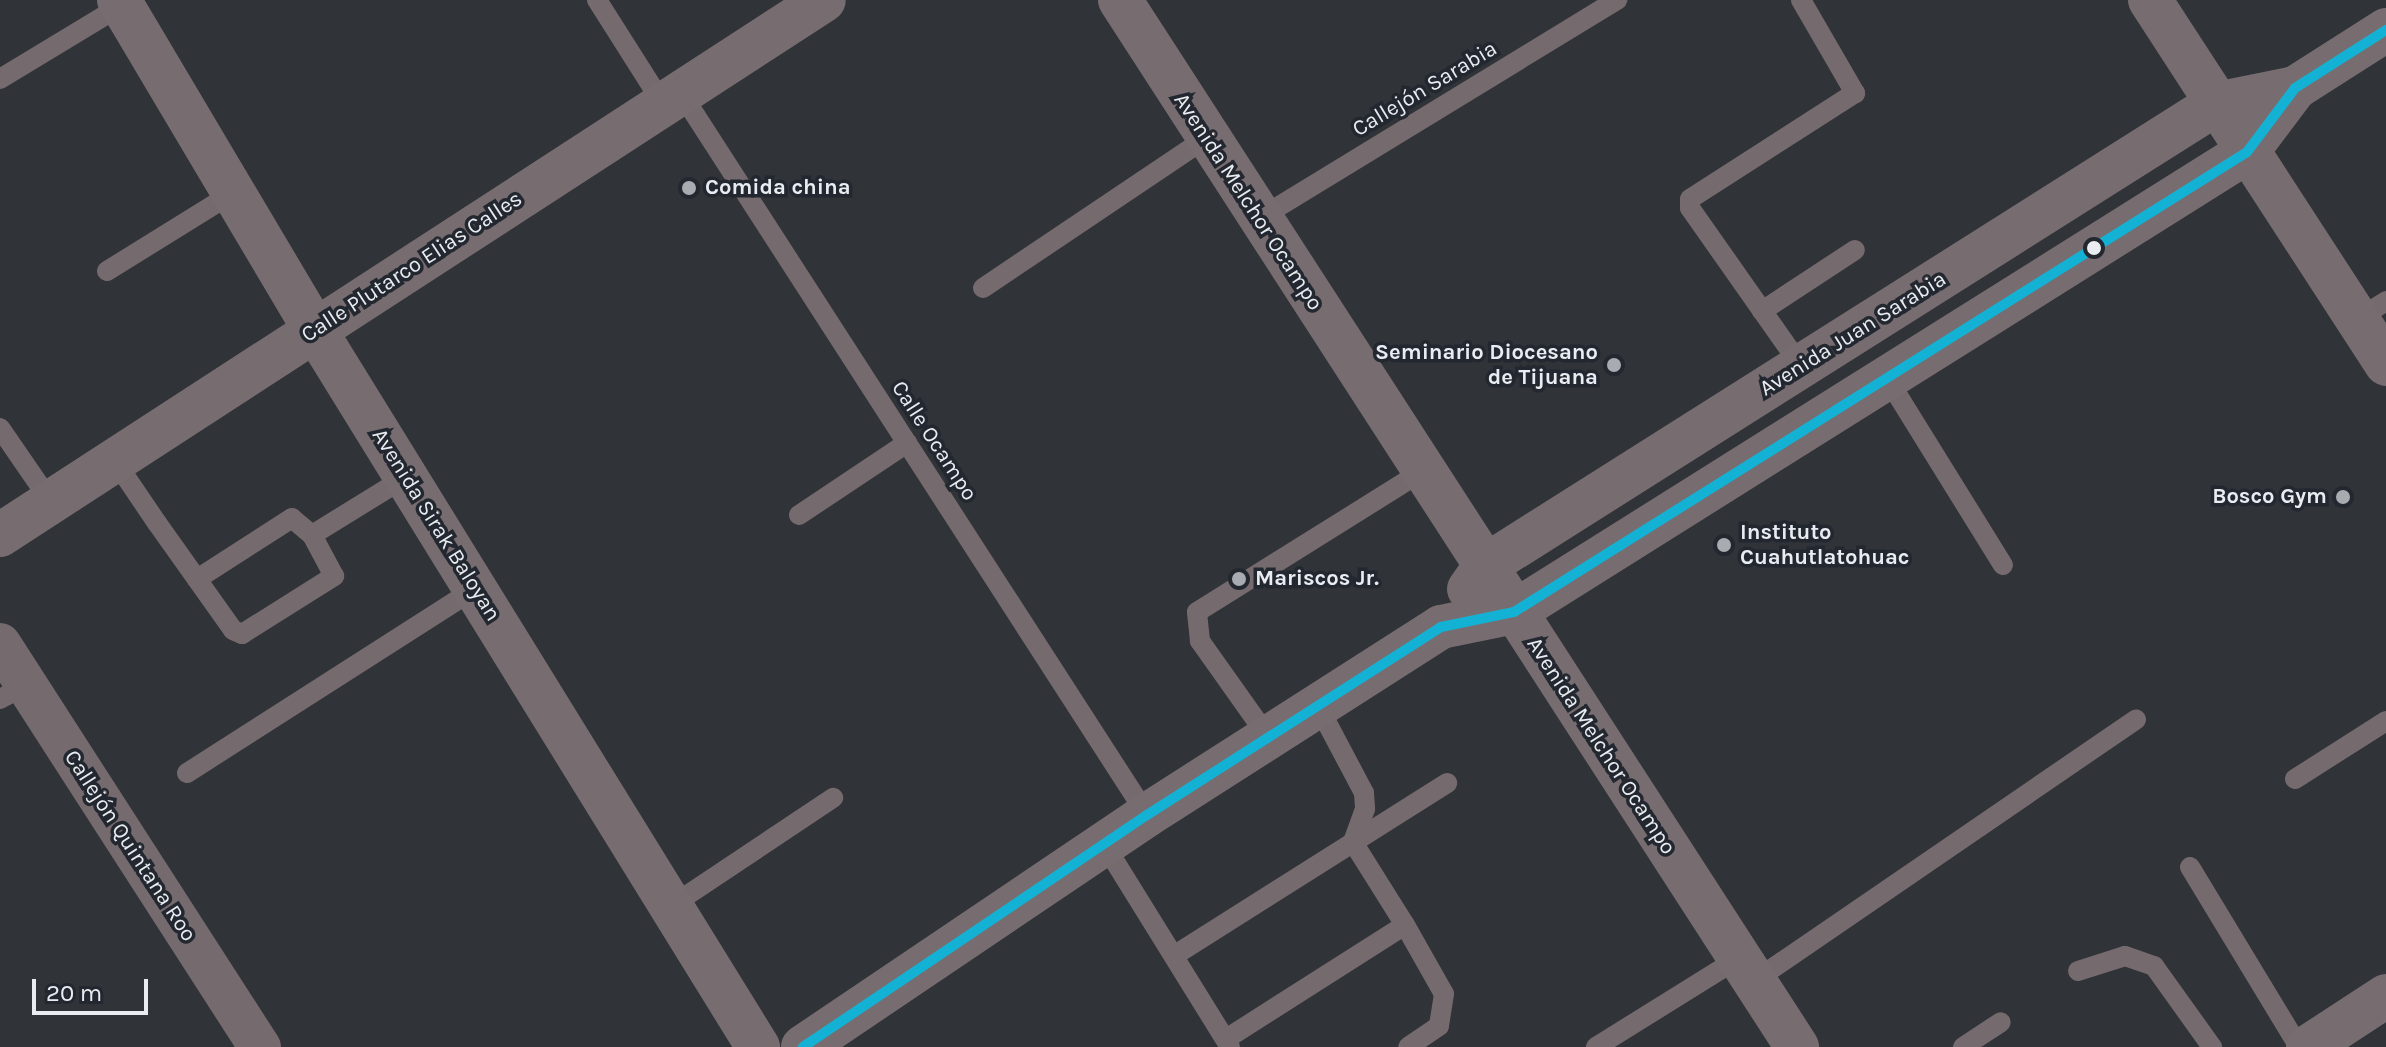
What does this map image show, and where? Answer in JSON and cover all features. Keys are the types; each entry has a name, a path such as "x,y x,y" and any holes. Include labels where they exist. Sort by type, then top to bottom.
{"main road":[{"name":"Calle Plutarco Elias Calles","path":"0,535 824,0"},
{"name":"Avenida Melchor Ocampo","path":"1120,0 1258,219 1797,1047"},
{"path":"2150,0 2247,152 2371,311 2386,364"},
{"name":"Avenida Sirak Baloyan","path":"120,3 315,330 758,1047"},
{"name":"Avenida Juan Sarabia","path":"803,1047 1147,815 1441,627 1514,612 2247,152 2295,88 2386,30"},
{"name":"Avenida Juan Sarabia","path":"1441,627 1485,566 2216,104 2295,88"},
{"path":"2308,1047 2386,996"}],"street":[{"name":"Callejón Quintana Roo","path":"0,644 13,692 260,1047"}],"lane":[{"name":"Calle Ocampo","path":"597,0 672,98 907,443 1147,815"},
{"name":"Callejón Sarabia","path":"1258,219 1617,0"},
{"path":"1801,0 1855,93 1690,199 1690,208 1801,366"},
{"path":"0,79 120,3"},
{"path":"983,288 1206,138"},
{"path":"107,271 233,193"},
{"path":"1762,311 1855,250"},
{"path":"1887,378 2003,565"},
{"path":"0,428 51,502"},
{"path":"799,515 907,443"},
{"path":"115,461 197,579 233,630 242,634 334,576 312,535 292,518 197,579"},
{"path":"1268,737 1200,641 1197,612 1423,471"},
{"path":"312,535 406,477"},
{"path":"187,773 475,589"},
{"path":"1318,706 1364,793 1365,809 1353,842"},
{"path":"1596,1047 1747,970 2136,719"},
{"path":"2295,779 2386,721"},
{"path":"1175,955 1447,783"},
{"path":"671,906 833,798"},
{"path":"1353,842 1444,994 1439,1026 1408,1047"},
{"path":"1104,844 1228,1043 1405,925"},
{"path":"2190,867 2299,1047"},
{"path":"2078,971 2125,956 2154,966 2212,1047"},
{"path":"1963,1047 2001,1022"}],"transit line":[{"path":"803,1047 1147,815 1441,627 1514,612 2247,152 2295,88 2386,30"}],"place":[{"name":"Comida china","path":"689,188"},
{"name":"Seminario Diocesano de Tijuana","path":"1614,365"},
{"name":"Bosco Gym","path":"2343,497"},
{"name":"Instituto Cuahutlatohuac","path":"1724,545"},
{"name":"Mariscos Jr.","path":"1239,579"}]}
